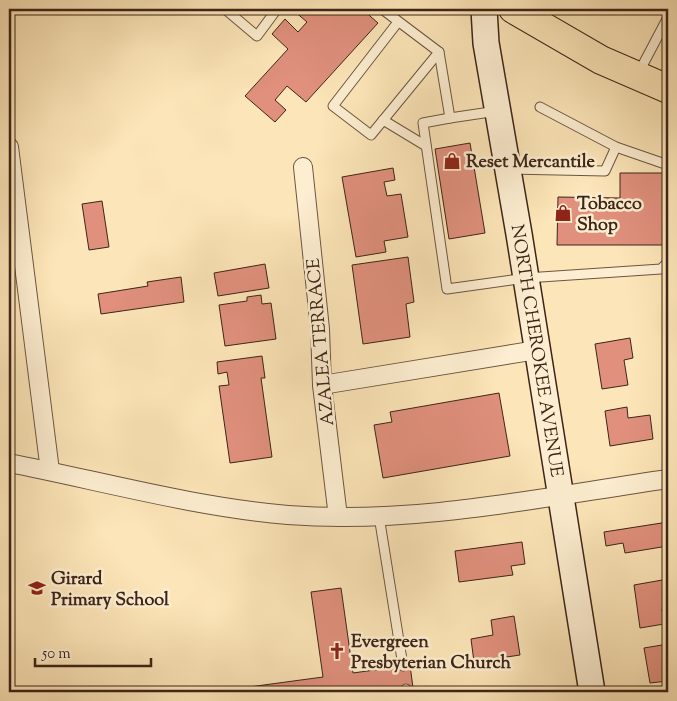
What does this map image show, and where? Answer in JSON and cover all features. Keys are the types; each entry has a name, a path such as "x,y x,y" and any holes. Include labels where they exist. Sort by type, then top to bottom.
{"main road":[{"path":"513,9 569,43 668,89"}],"street":[{"name":"NORTH CHEROKEE AVENUE","path":"484,9 486,43 526,278 592,692"},
{"path":"9,147 50,471"},
{"name":"AZALEA TERRACE","path":"303,167 320,329 322,385 338,517"},
{"path":"322,385 537,350"},
{"path":"9,463 205,504 289,515 338,517 443,511 668,479"}],"lane":[{"path":"225,9 257,36 277,9"},
{"path":"382,9 440,52 450,118"},
{"path":"637,76 668,17"},
{"path":"398,22 333,106 371,135 440,52"},
{"path":"540,108 616,147 668,165"},
{"path":"497,111 423,123 446,289 526,278 661,269 668,262"},
{"path":"383,120 426,146"},
{"path":"507,169 605,171 616,147"},
{"path":"379,516 403,666"}],"building":[{"path":"297,9 362,9 378,23 306,102 287,86 275,100 286,110 275,122 245,96 288,49 272,34 285,19 298,32 307,22 294,11"},
{"path":"470,143 485,233 449,239 435,149"},
{"path":"393,168 395,180 384,182 387,196 401,194 408,237 384,241 386,252 356,257 342,177"},
{"path":"620,173 665,173 664,245 557,245 558,197 620,198"},
{"path":"102,201 109,247 89,250 82,204"},
{"path":"408,257 414,302 406,304 410,337 363,344 352,265"},
{"path":"265,264 269,288 218,296 214,273"},
{"path":"181,277 184,302 101,314 98,294 148,286 147,282"},
{"path":"261,295 262,304 271,303 276,339 225,346 219,305 247,301 247,297"},
{"path":"630,338 633,358 624,360 628,385 602,389 595,344"},
{"path":"262,356 265,378 261,378 272,457 230,463 219,386 229,385 227,372 218,374 217,362"},
{"path":"499,393 510,456 383,478 374,425 392,422 390,412"},
{"path":"627,407 628,418 650,415 653,439 610,446 605,411"},
{"path":"668,522 668,546 625,553 623,543 606,546 604,532"},
{"path":"522,542 525,564 511,566 513,575 459,582 455,551"},
{"path":"668,579 668,608 662,609 664,624 640,628 634,585"},
{"path":"341,588 353,673 410,665 413,688 388,692 212,692 323,677 311,592"},
{"path":"514,616 520,655 474,662 471,639 493,635 491,620"},
{"path":"668,644 668,681 650,683 644,648"}],"place":[{"name":"Reset Mercantile","path":"452,161"},
{"name":"Tobacco Shop","path":"563,213"},
{"name":"Girard Primary School","path":"37,588"},
{"name":"Evergreen Presbyterian Church","path":"337,651"}]}
